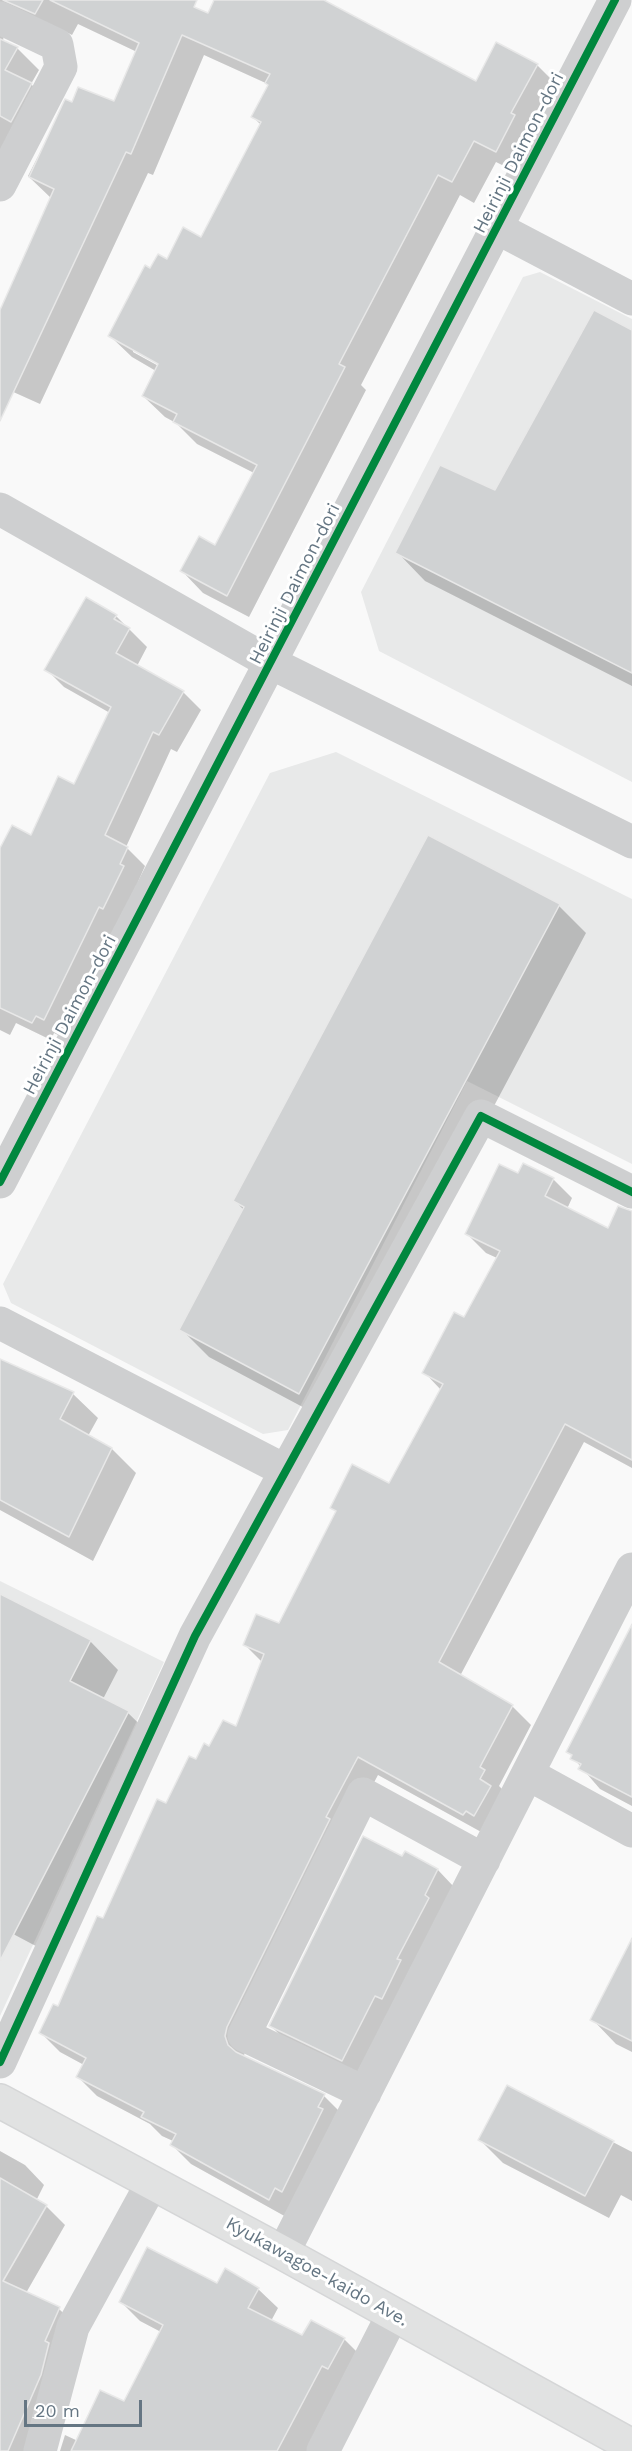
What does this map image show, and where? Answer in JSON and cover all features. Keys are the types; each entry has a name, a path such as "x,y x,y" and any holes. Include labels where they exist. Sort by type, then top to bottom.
{"main road":[{"name":"Kyukawagoe-kaido Ave.","path":"0,2101 283,2253 632,2446"}],"street":[{"name":"Heirinji Daimon-dori","path":"0,1182 615,0"},
{"path":"0,18 57,45 61,66 0,185"},
{"path":"497,228 632,299"},
{"path":"0,509 271,663 632,842"},
{"path":"0,2062 195,1636 481,1116 632,1192"},
{"path":"0,1323 286,1471"},
{"path":"283,2253 632,1569"},
{"path":"528,1774 632,1831"},
{"path":"365,2093 244,2035 363,1794 484,1860"},
{"path":"40,2451 73,2327 152,2183"},
{"path":"323,2451 393,2314"}],"shaded area":[{"path":"540,272 632,319 632,782 379,651 361,592 523,277"},
{"path":"336,752 632,899 632,1164 467,1081 288,1430 263,1434 11,1303 3,1284 270,773"},
{"path":"0,1581 164,1662 0,2016"}],"building":[{"path":"3,0 43,0 35,14"},
{"path":"50,0 197,0 194,7 208,13 214,0 324,0 476,81 496,42 538,64 511,113 515,115 496,152 474,141 452,182 438,175 339,364 345,367 227,596 180,571 199,536 215,545 257,465 173,422 177,414 142,396 158,364 108,336 145,265 150,268 158,254 167,259 183,227 201,237 261,122 251,117 268,85 265,83 270,74 182,35 131,154 126,152 0,421 0,310 54,189 29,177 65,99 72,102 78,87 114,101 139,43"},
{"path":"0,39 18,47 5,70 32,83 11,122 0,116"},
{"path":"594,310 632,330 632,673 395,553 440,465 495,490"},
{"path":"86,597 117,615 114,619 130,628 116,653 184,691 159,735 153,732 105,835 128,847 120,864 124,866 103,909 99,907 44,1020 36,1016 32,1023 0,1008 0,848 12,825 31,835 58,776 74,784 111,707 44,670"},
{"path":"428,835 560,904 299,1394 179,1330 244,1207 233,1201"},
{"path":"523,1163 554,1178 545,1196 608,1228 618,1206 632,1211 632,1460 565,1424 439,1662 513,1705 480,1767 485,1770 480,1779 491,1786 474,1816 466,1811 463,1815 358,1757 326,1817 330,1819 227,2027 225,2036 228,2045 236,2052 325,2094 318,2107 323,2109 282,2192 275,2188 269,2200 170,2145 176,2134 141,2117 144,2112 76,2077 86,2058 39,2033 53,2004 58,2006 97,1916 103,1918 157,1799 166,1803 189,1756 196,1759 204,1743 209,1746 223,1720 236,1726 264,1654 243,1645 256,1614 279,1623 336,1511 330,1508 352,1464 389,1483 443,1384 422,1373 454,1312 464,1317 500,1251 465,1234 499,1164 518,1173"},
{"path":"0,1359 74,1392 60,1419 112,1448 69,1537 0,1500"},
{"path":"0,1594 91,1640 70,1681 129,1711 0,1961"},
{"path":"632,1624 632,1797 578,1769 581,1764 570,1759 572,1755 566,1752"},
{"path":"363,1836 402,1856 405,1851 438,1869 425,1895 429,1898 397,1959 401,1960 382,1999 375,1996 342,2061 269,2026"},
{"path":"632,1938 632,2041 590,2020"},
{"path":"507,2085 614,2141 585,2196 478,2140"},
{"path":"0,2178 47,2205 3,2281 60,2307 45,2341 49,2343 41,2375 8,2451 0,2451"},
{"path":"147,2247 217,2283 225,2268 259,2288 248,2308 302,2335 311,2320 345,2338 328,2369 322,2366 277,2451 71,2451 100,2390 124,2401 163,2325 119,2302"}],"cycle path":[{"path":"0,1182 615,0"},
{"path":"0,2062 195,1636 481,1116 632,1192"}]}
